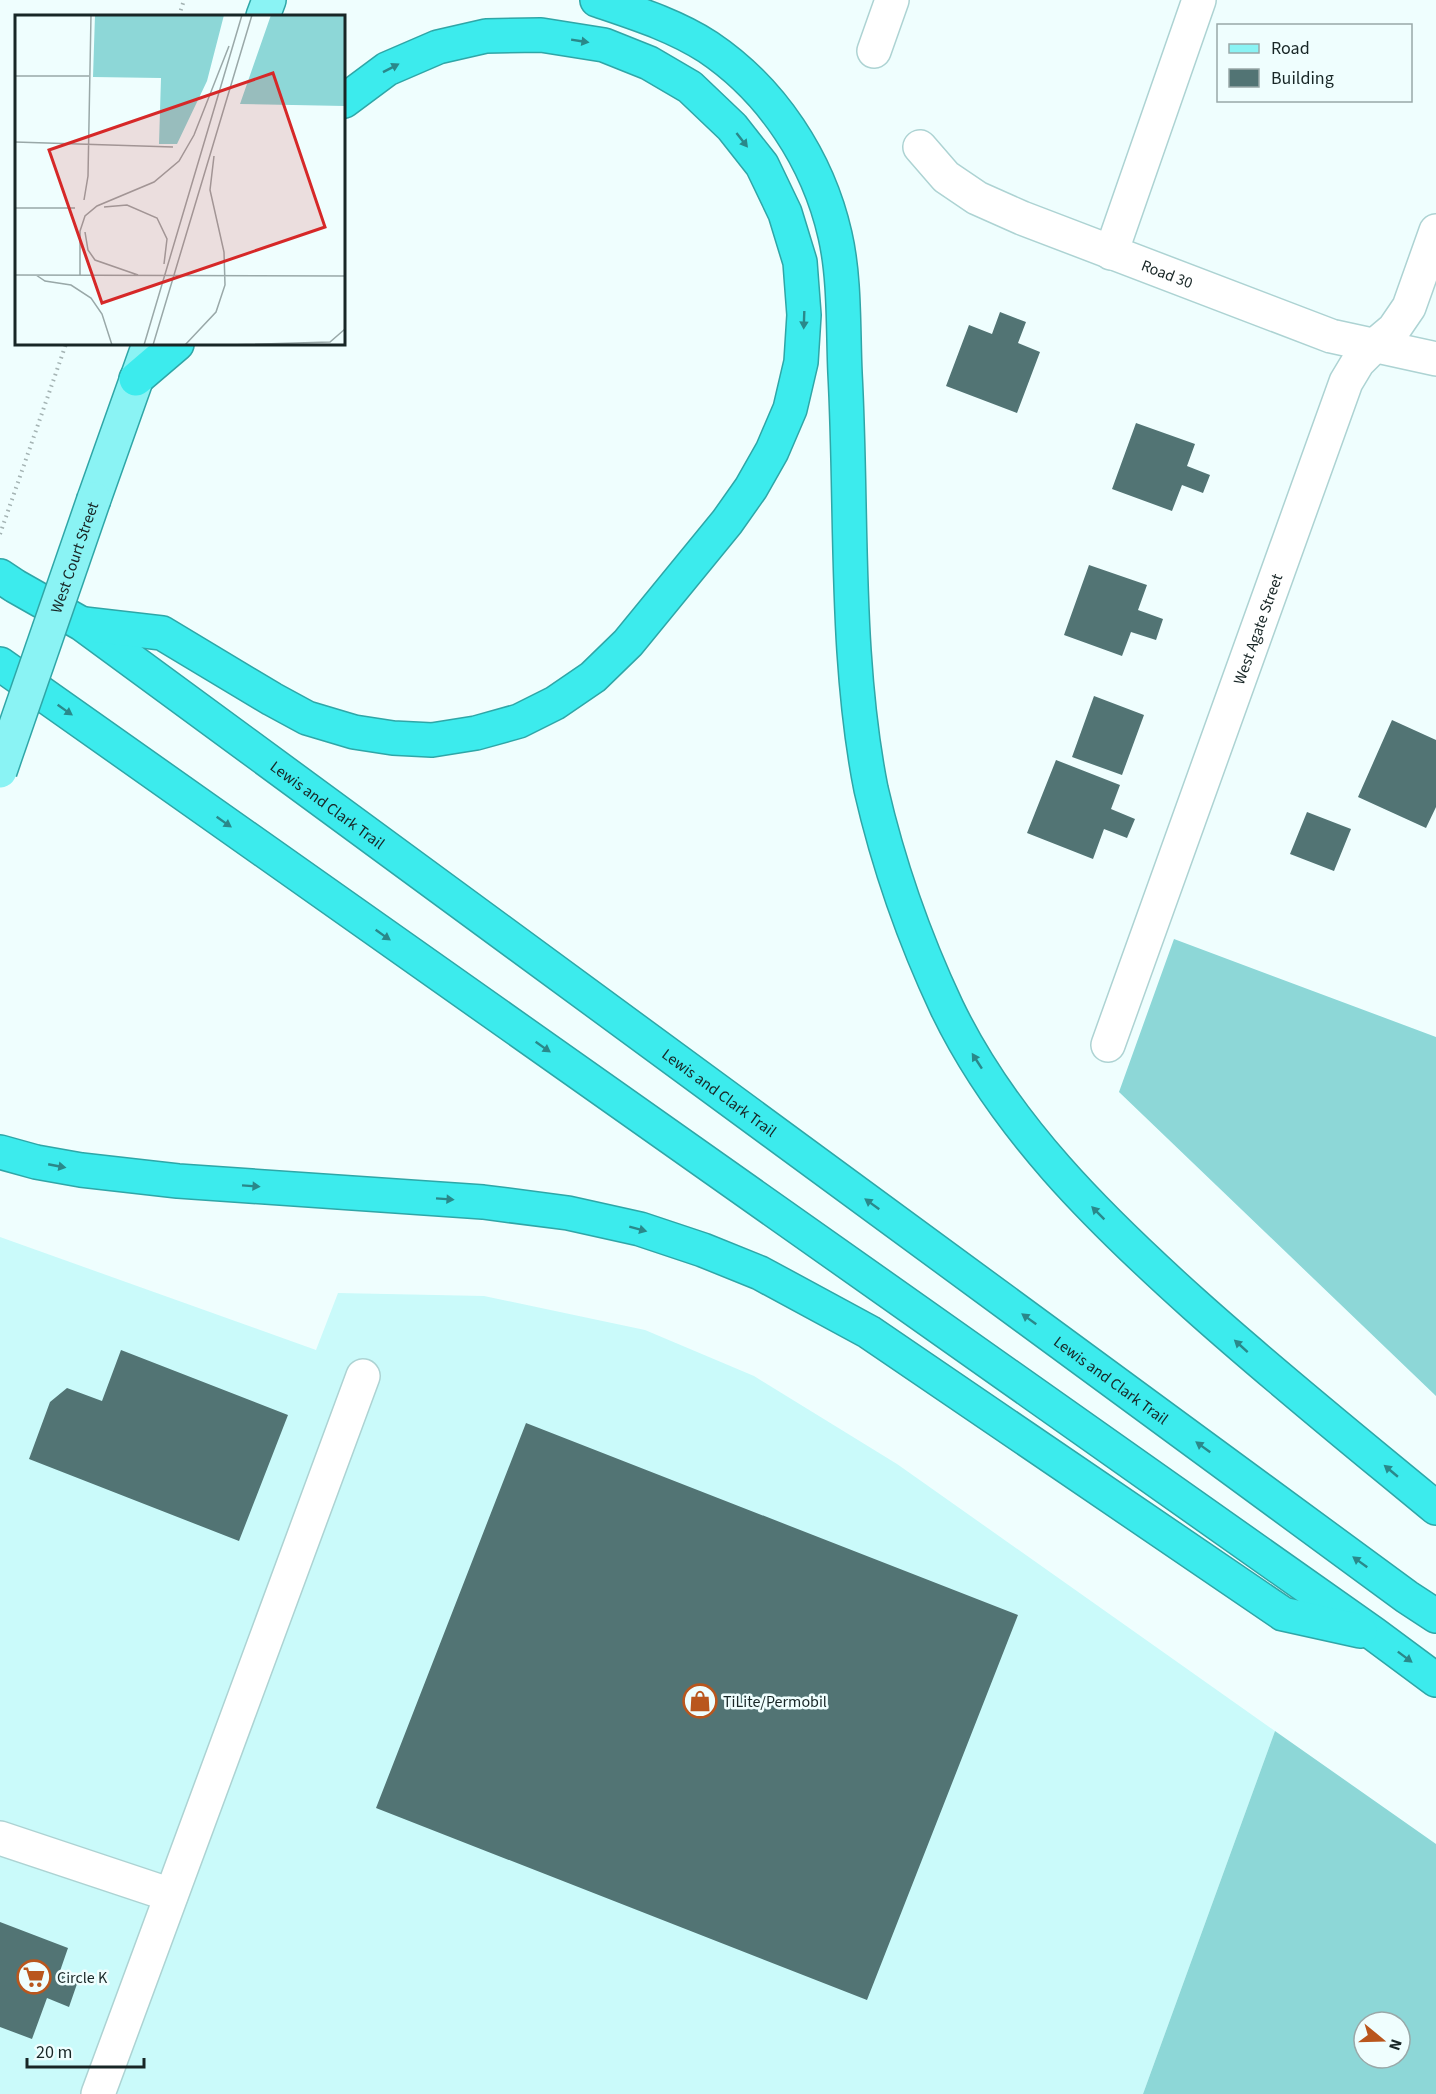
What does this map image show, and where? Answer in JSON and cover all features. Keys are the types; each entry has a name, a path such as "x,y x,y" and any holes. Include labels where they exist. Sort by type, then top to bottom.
{"highway":[{"path":"597,0 669,25 709,48 745,77 777,112 802,150 822,193 836,237 840,283 848,430 854,649 860,716 871,789 896,878 922,950 948,1009 972,1054 1013,1117 1069,1183 1148,1262 1250,1354 1436,1508"},
{"path":"82,624 162,633 307,718 354,732 393,738 432,740 476,733 519,721 555,703 593,677 628,644 727,522 751,488 772,451 790,409 801,362 804,315 800,262 785,213 762,165 732,127 690,87 649,63 604,45 541,35 486,36 438,47 387,69 345,100"},
{"path":"136,380 176,345"},
{"name":"Lewis and Clark Trail","path":"0,576 82,624 1407,1597 1436,1616"},
{"path":"0,664 1436,1680"},
{"path":"0,1152 36,1162 81,1170 168,1179 483,1202 546,1210 640,1229 703,1250 760,1274 869,1332 1283,1614 1374,1634"}],"main road":[{"path":"263,15 268,0"},
{"name":"West Court Street","path":"0,771 149,345"}],"street":[{"path":"874,51 892,0"},
{"path":"1111,253 1199,0"},
{"name":"Road 30","path":"920,147 946,177 977,198 1111,253 1331,336 1436,359"},
{"name":"West Agate Street","path":"1108,1045 1346,382 1358,362 1394,329 1409,308 1436,231"},
{"path":"98,2094 363,1376"},
{"path":"0,1838 171,1895"}],"path":[{"path":"178,15 184,0"},
{"path":"0,534 66,345"}],"shaded area":[{"path":"1174,939 1436,1037 1436,1396 1119,1092"},
{"path":"0,1237 316,1350 338,1293 484,1296 645,1330 754,1376 897,1464 1275,1731 1143,2094 0,2094"},
{"path":"1275,1731 1436,1844 1436,2094 1143,2094"}],"building":[{"path":"1000,312 1026,322 1018,343 1040,352 1017,413 946,386 969,325 992,334"},
{"path":"1136,423 1195,444 1187,466 1210,475 1203,493 1182,485 1172,511 1112,489"},
{"path":"1089,565 1147,585 1138,610 1163,619 1156,640 1131,632 1122,656 1064,635"},
{"path":"1094,696 1144,715 1122,775 1072,757"},
{"path":"1392,720 1436,740 1436,807 1426,828 1358,797"},
{"path":"1056,760 1120,785 1111,809 1135,819 1127,838 1104,829 1093,859 1027,833"},
{"path":"1307,812 1351,829 1334,871 1290,854"},
{"path":"121,1350 288,1415 239,1541 29,1459 50,1402 67,1388 102,1401"},
{"path":"526,1423 1018,1615 867,2000 376,1808"},
{"name":"Circle K","path":"0,1922 68,1948 59,1974 78,1981 69,2007 47,1998 32,2039 0,2027"}],"place":[{"name":"TiLite/Permobil","path":"700,1701"},
{"name":"Circle K","path":"34,1977"}]}
